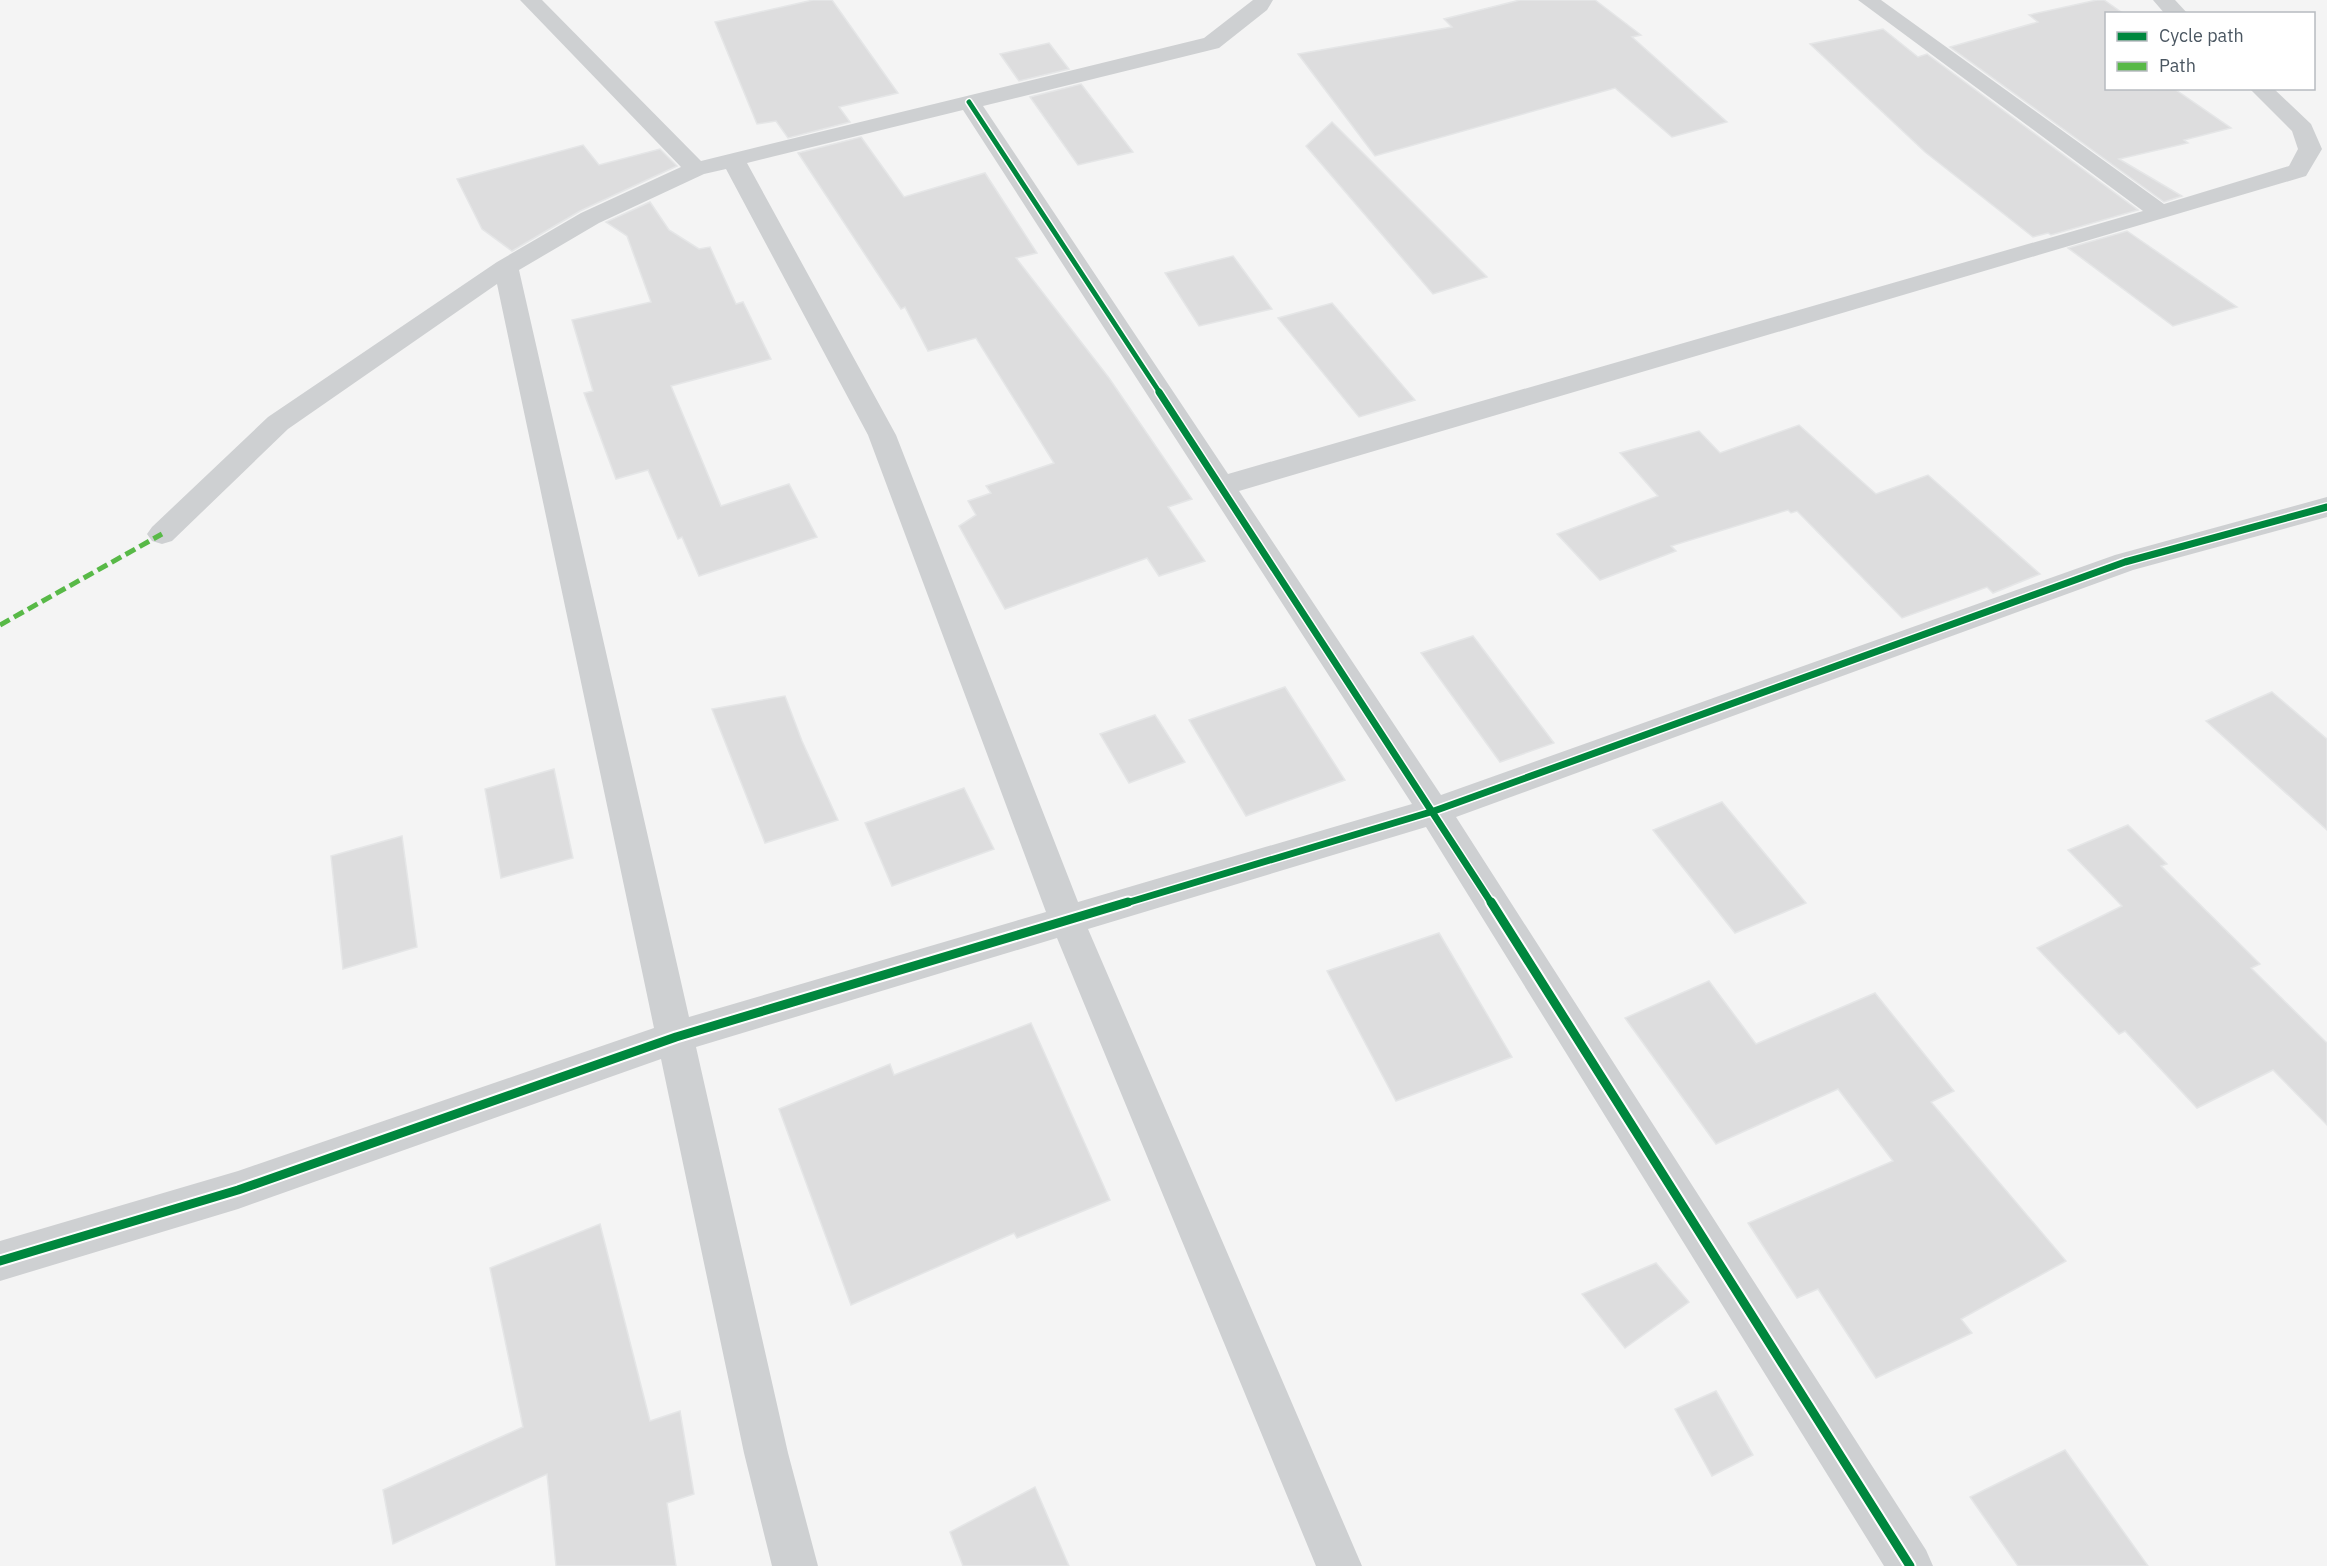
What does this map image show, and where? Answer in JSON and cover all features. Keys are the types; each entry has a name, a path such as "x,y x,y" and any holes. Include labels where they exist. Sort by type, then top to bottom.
{"street":[{"path":"530,0 696,169"},
{"path":"162,534 278,423 506,267 590,218 696,169 1211,43 1260,6 1263,0"},
{"path":"1868,0 2161,213"},
{"path":"2163,0 2176,12"},
{"path":"1221,486 2161,213 2298,171 2310,149 2303,129 2261,90"},
{"path":"969,102 1434,811 1910,1566"},
{"path":"733,159 882,435 1067,920 1339,1566"},
{"path":"506,267 766,1453 795,1566"},
{"path":"0,1261 238,1190 676,1037 1434,811 2125,562 2327,507"}],"building":[{"path":"813,0 832,0 898,93 839,107 850,122 788,138 776,121 757,124 715,22"},
{"path":"1520,0 1595,0 1641,35 1632,37 1727,122 1672,137 1615,88 1375,156 1298,54 1452,27 1444,19"},
{"path":"2104,0 2121,12 2105,12 2105,90 2176,90 2231,128 2184,140 2188,143 2119,159 2182,196 2164,202 1950,47 2038,22 2029,15"},
{"path":"1883,29 1918,57 1927,54 2138,210 2051,235 2048,233 2033,237 1925,152 1810,44"},
{"path":"1049,43 1069,69 1019,81 1000,54"},
{"path":"1081,84 1133,152 1078,165 1030,97"},
{"path":"1332,122 1487,277 1433,294 1306,146"},
{"path":"861,137 904,197 985,173 1037,253 1016,258 1109,378 1192,499 1168,507 1205,561 1159,576 1147,558 1005,609 959,526 976,515 968,501 991,493 986,486 1054,463 976,338 928,351 905,307 901,309 798,153"},
{"path":"583,145 599,165 660,149 677,166 580,211 512,251 482,229 457,179"},
{"path":"650,202 669,230 699,249 710,247 736,304 743,302 771,359 671,386 721,506 789,484 817,537 699,576 682,537 678,539 648,470 616,479 584,393 593,391 572,320 651,302 627,236 606,222"},
{"path":"2127,231 2237,307 2173,326 2068,248"},
{"path":"1233,256 1272,309 1199,326 1165,273"},
{"path":"1332,303 1415,400 1359,417 1278,318"},
{"path":"1799,425 1876,494 1928,475 2040,574 1993,593 1987,587 1902,618 1797,511 1791,513 1788,510 1671,546 1676,551 1600,580 1557,534 1658,496 1620,453 1699,431 1720,453"},
{"path":"1473,636 1554,743 1500,762 1421,653"},
{"path":"1285,687 1345,780 1246,816 1189,720"},
{"path":"2272,692 2327,739 2327,830 2206,721"},
{"path":"785,696 802,741 838,820 765,843 712,709"},
{"path":"1155,715 1185,762 1129,783 1100,734"},
{"path":"554,769 573,858 501,878 485,789"},
{"path":"964,788 994,849 892,886 865,823"},
{"path":"1722,802 1806,903 1735,933 1653,830"},
{"path":"2128,825 2167,864 2161,866 2260,964 2251,968 2327,1043 2327,1125 2273,1070 2197,1108 2125,1031 2119,1034 2037,948 2122,906 2068,850"},
{"path":"402,836 417,947 343,969 331,856"},
{"path":"1439,933 1512,1057 1396,1101 1327,971"},
{"path":"1709,981 1756,1044 1875,993 1954,1091 1931,1102 2066,1261 1961,1319 1972,1333 1876,1378 1818,1289 1797,1298 1748,1223 1893,1161 1838,1089 1716,1144 1625,1018"},
{"path":"1031,1023 1110,1200 1017,1238 1014,1233 851,1305 779,1109 890,1064 894,1075"},
{"path":"600,1224 650,1421 680,1411 694,1494 667,1503 676,1566 556,1566 547,1474 393,1544 383,1490 523,1427 490,1268"},
{"path":"1656,1263 1689,1302 1625,1348 1582,1294"},
{"path":"1716,1391 1753,1455 1712,1476 1675,1409"},
{"path":"2065,1450 2148,1566 2018,1566 1970,1497"},
{"path":"1035,1487 1069,1566 963,1566 950,1532"}],"marked path":[{"path":"0,625 162,534"}],"cycle path":[{"path":"969,102 1434,811 1910,1566"},
{"path":"0,1261 238,1190 676,1037 1434,811 2125,562 2327,507"}]}
